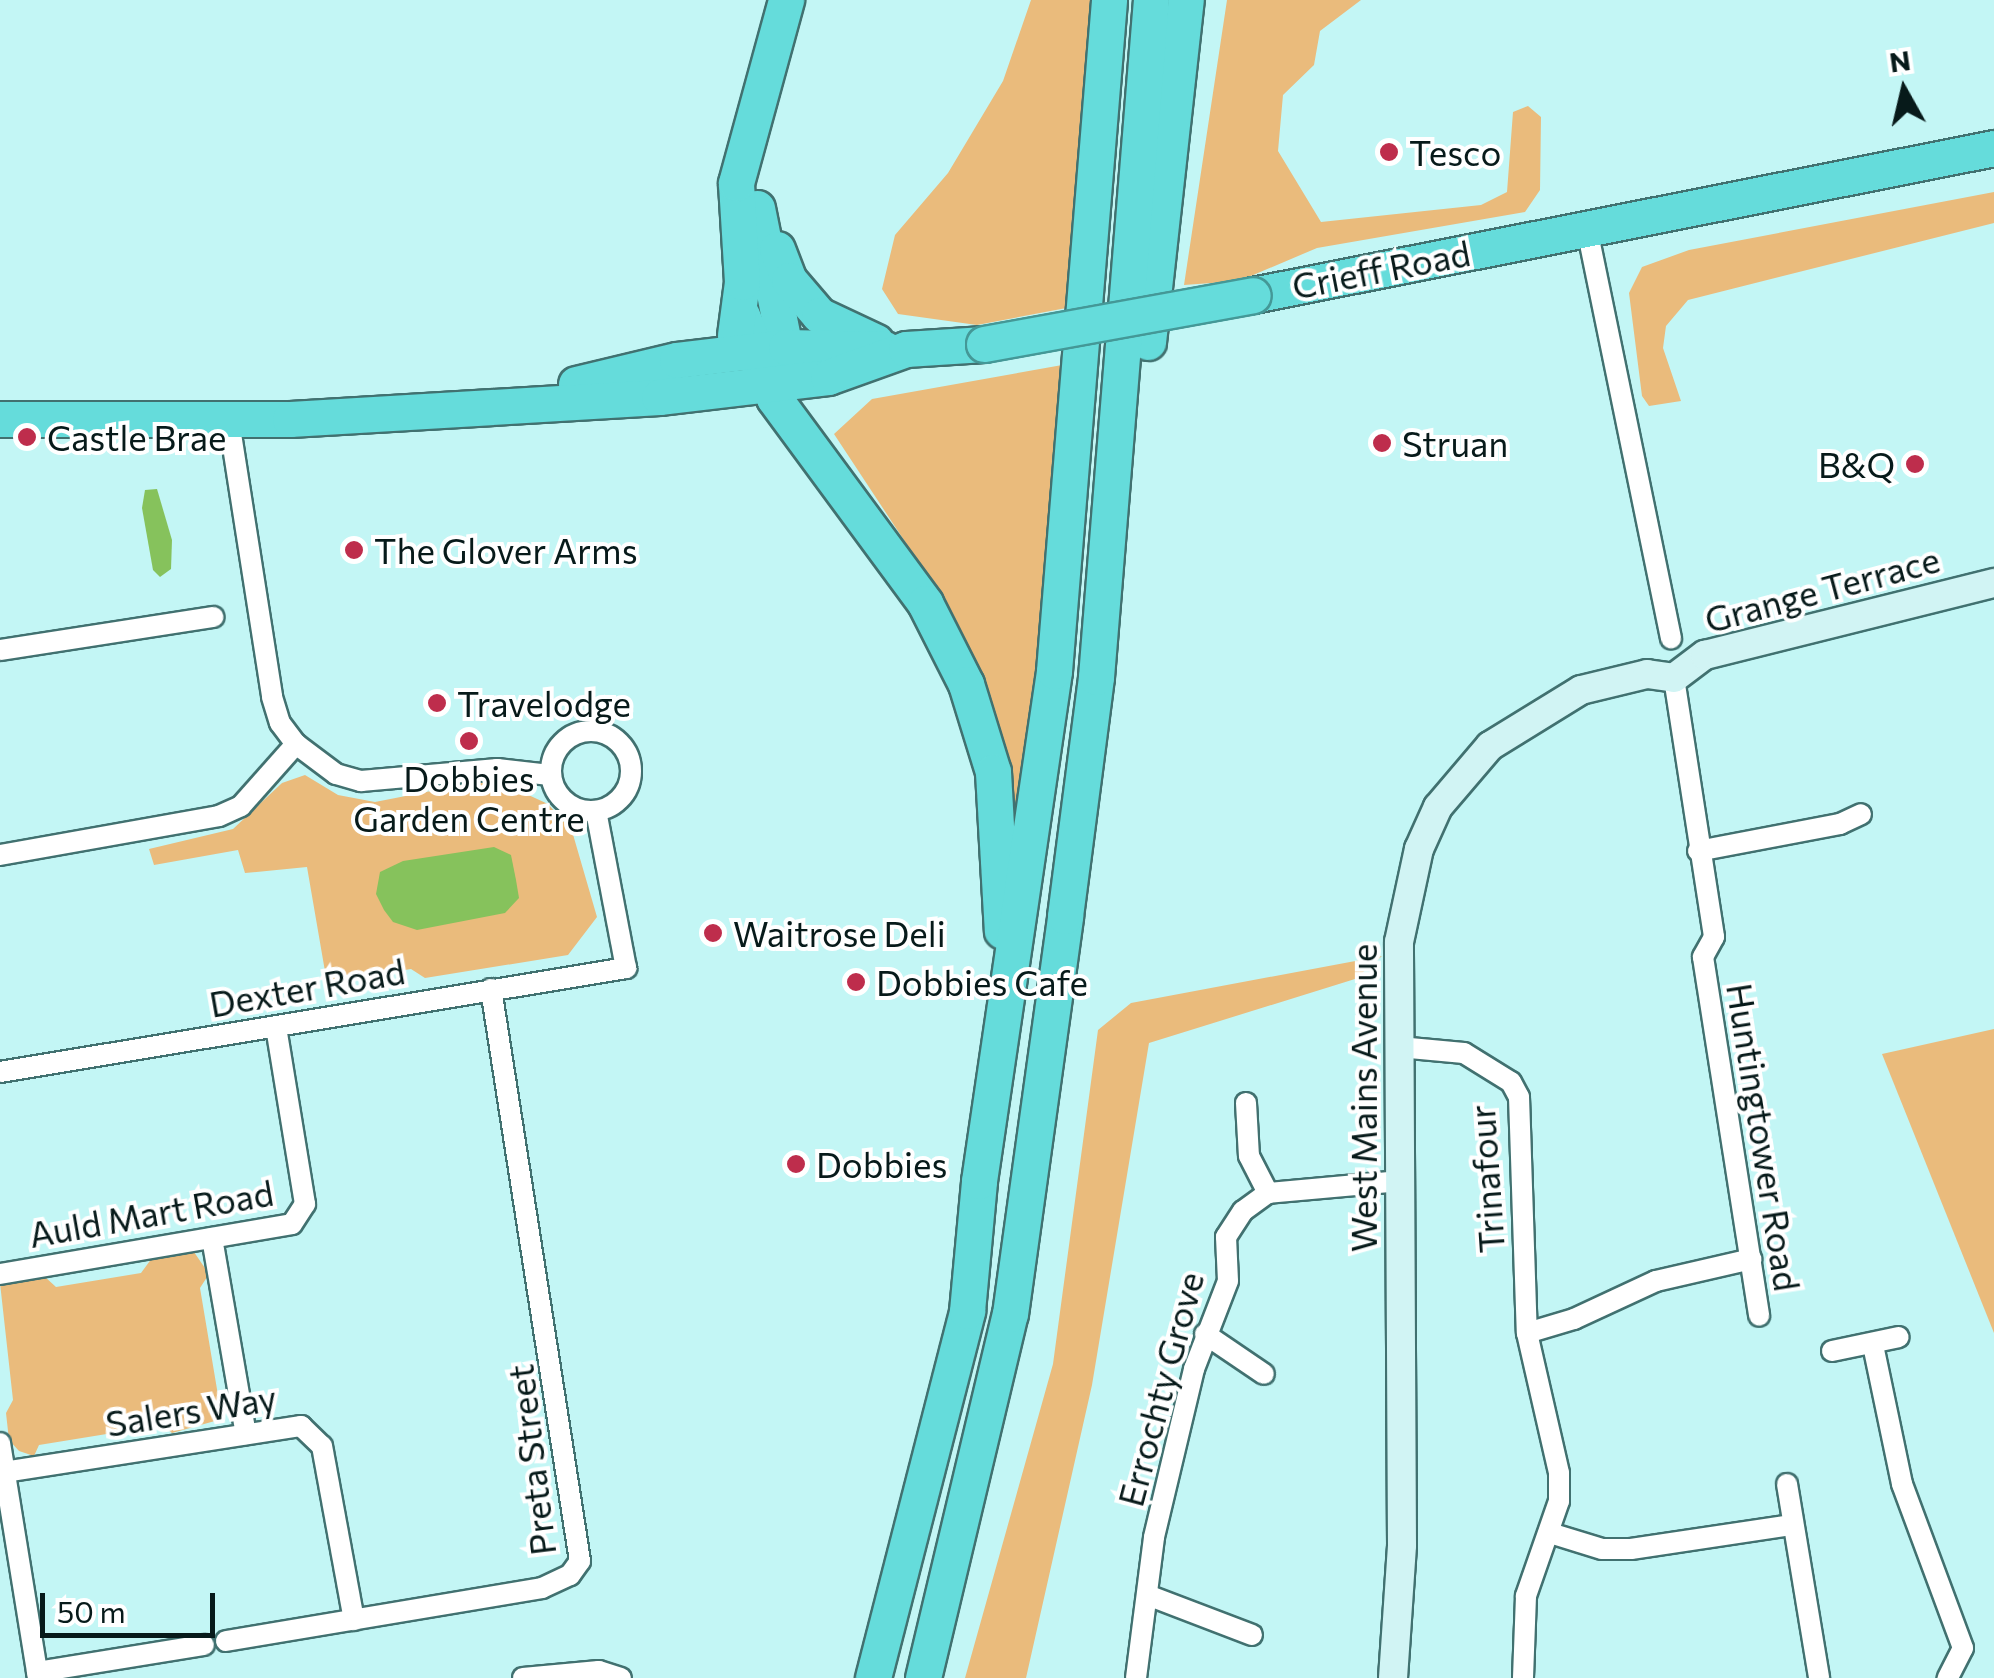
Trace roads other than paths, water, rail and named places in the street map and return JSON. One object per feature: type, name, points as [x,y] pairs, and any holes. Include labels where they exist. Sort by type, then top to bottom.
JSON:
[{"type":"highway","points":[[492,404],[695,358],[732,341],[742,315],[736,184],[758,118],[786,0]]},
{"type":"highway","points":[[873,1678],[967,1311],[979,1181],[1002,1052],[1054,671],[1110,0]]},
{"type":"highway","points":[[1096,678],[1151,0]]},
{"type":"highway","points":[[923,1678],[1010,1314],[1096,678],[1140,399],[1186,0]]},
{"type":"highway","points":[[758,118],[755,200],[776,365]]},
{"type":"highway","name":"Crieff Road","points":[[776,365],[828,377],[906,349],[984,344],[1253,295],[1994,148]]},
{"type":"highway","points":[[755,200],[789,280],[820,315],[856,336],[906,349]]},
{"type":"highway","points":[[742,315],[926,602],[980,721],[1001,844],[1002,1052]]},
{"type":"highway","points":[[695,358],[776,365]]},
{"type":"highway","points":[[0,419],[230,421],[658,397],[776,365]]},
{"type":"street","points":[[1586,229],[1671,638]]},
{"type":"street","points":[[230,421],[272,697],[296,744],[336,774],[361,781],[497,770],[550,774]]},
{"type":"street","name":"Grange Terrace","points":[[1674,678],[1705,655],[1994,583]]},
{"type":"street","points":[[0,650],[212,617]]},
{"type":"street","name":"West Mains Avenue","points":[[1393,1678],[1402,1546],[1402,909],[1438,807],[1490,746],[1550,704],[1646,674],[1674,678]]},
{"type":"street","name":"Huntingtower Road","points":[[1674,678],[1714,937],[1704,956],[1759,1316]]},
{"type":"street","points":[[575,733],[612,737],[628,756],[630,781],[617,801],[596,811],[570,806],[550,774],[556,750],[575,733]]},
{"type":"street","points":[[0,855],[219,816],[242,806],[296,744]]},
{"type":"street","name":"Dexter Road","points":[[0,1072],[626,968],[596,811]]},
{"type":"street","points":[[1698,852],[1840,824],[1861,814]]},
{"type":"street","name":"Preta Street","points":[[226,1641],[542,1588],[570,1575],[580,1561],[491,989]]},
{"type":"street","name":"Auld Mart Road","points":[[0,1274],[292,1224],[305,1204],[276,1026]]},
{"type":"street","name":"Trinafour","points":[[1399,1047],[1464,1052],[1511,1082],[1519,1097],[1527,1333],[1559,1474],[1550,1534],[1526,1596],[1522,1678]]},
{"type":"street","points":[[1246,1103],[1250,1156],[1268,1192],[1401,1181]]},
{"type":"street","name":"Errochty Grove","points":[[1136,1678],[1150,1596],[1154,1538],[1205,1334],[1228,1281],[1226,1237],[1243,1212],[1268,1192]]},
{"type":"street","points":[[212,1238],[246,1434]]},
{"type":"street","points":[[1527,1333],[1656,1280],[1751,1258]]},
{"type":"street","points":[[1205,1334],[1264,1374]]},
{"type":"street","points":[[1832,1351],[1899,1338]]},
{"type":"street","points":[[1873,1346],[1902,1484],[1963,1648],[1959,1673]]},
{"type":"street","name":"Salers Way","points":[[4,1472],[301,1426],[322,1446],[354,1620]]},
{"type":"street","points":[[0,1444],[38,1675],[204,1645]]},
{"type":"street","points":[[1786,1484],[1819,1678]]},
{"type":"street","points":[[1550,1534],[1602,1549],[1631,1549],[1792,1525]]},
{"type":"street","points":[[1150,1596],[1252,1635]]},
{"type":"street","points":[[523,1678],[599,1671],[621,1678]]},
{"type":"place","name":"Tesco","points":[[1389,152]]},
{"type":"place","name":"Castle Brae","points":[[27,437]]},
{"type":"place","name":"Struan","points":[[1382,443]]},
{"type":"place","name":"B&Q","points":[[1915,464]]},
{"type":"place","name":"The Glover Arms","points":[[354,550]]},
{"type":"place","name":"Travelodge","points":[[437,703]]},
{"type":"place","name":"Dobbies Garden Centre","points":[[469,741]]},
{"type":"place","name":"Waitrose Deli","points":[[713,933]]},
{"type":"place","name":"Dobbies Cafe","points":[[856,982]]},
{"type":"place","name":"Dobbies","points":[[796,1164]]}]
